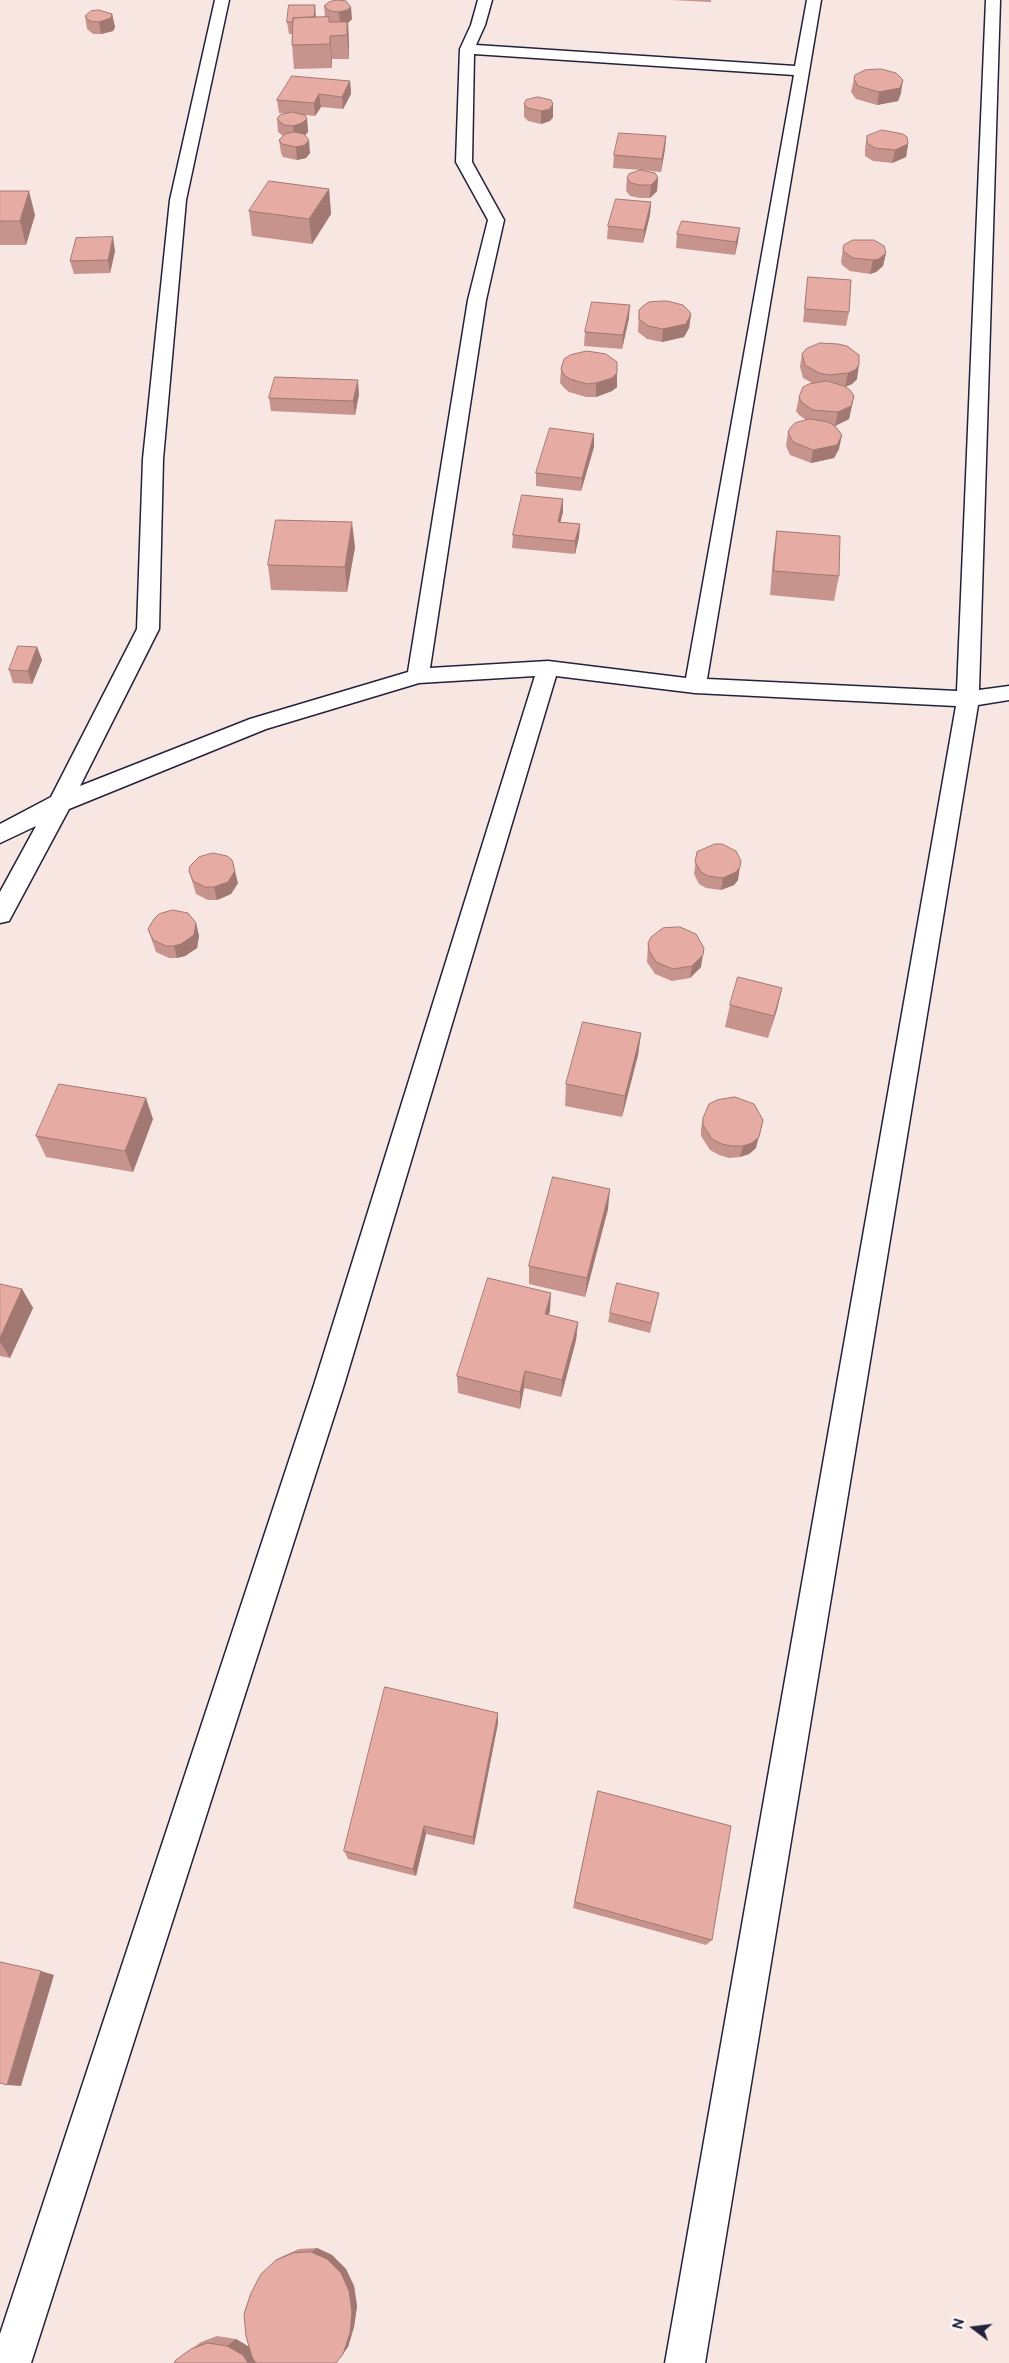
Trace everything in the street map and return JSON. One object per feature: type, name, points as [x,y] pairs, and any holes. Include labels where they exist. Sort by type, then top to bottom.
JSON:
[{"type":"street","points":[[0,914],[60,803],[148,628],[154,459],[178,200],[220,17],[222,0]]},
{"type":"street","points":[[418,676],[477,300],[496,220],[464,162],[467,49],[478,25],[485,0]]},
{"type":"street","points":[[695,686],[814,0]]},
{"type":"street","points":[[685,2363],[968,699],[994,0]]},
{"type":"street","points":[[467,49],[801,71]]},
{"type":"street","points":[[0,834],[60,803],[258,724],[418,676],[548,668],[695,686],[968,699],[1009,693]]},
{"type":"street","points":[[11,2363],[326,1394],[548,668]]},
{"type":"building","points":[[337,0],[346,1],[351,7],[339,12],[330,11],[324,6],[329,2]]},
{"type":"building","points":[[289,5],[315,5],[314,17],[293,18],[293,22],[287,22]]},
{"type":"building","points":[[99,10],[112,14],[111,18],[99,22],[90,21],[85,16],[91,11]]},
{"type":"building","points":[[329,17],[329,22],[347,22],[347,35],[330,36],[330,44],[292,45],[293,18]]},
{"type":"building","points":[[881,69],[896,73],[903,80],[900,88],[879,92],[858,86],[854,79],[855,75],[865,70]]},
{"type":"building","points":[[292,76],[350,81],[342,97],[319,94],[314,103],[277,100]]},
{"type":"building","points":[[538,97],[551,100],[553,104],[550,109],[541,111],[528,108],[524,104],[526,100]]},
{"type":"building","points":[[292,112],[305,115],[307,119],[293,126],[284,125],[277,119],[280,115]]},
{"type":"building","points":[[882,130],[903,134],[907,137],[908,144],[895,150],[875,148],[867,143],[867,136]]},
{"type":"building","points":[[294,132],[304,134],[309,140],[305,145],[296,147],[282,144],[279,140],[285,134]]},
{"type":"building","points":[[619,133],[666,136],[662,159],[614,155]]},
{"type":"building","points":[[641,170],[655,173],[658,178],[651,185],[631,183],[627,178],[629,174]]},
{"type":"building","points":[[269,181],[329,189],[309,219],[249,211]]},
{"type":"building","points":[[0,191],[29,191],[20,221],[0,221]]},
{"type":"building","points":[[616,199],[651,202],[644,230],[608,226]]},
{"type":"building","points":[[682,221],[740,228],[736,242],[677,234]]},
{"type":"building","points":[[113,237],[108,260],[70,261],[76,238]]},
{"type":"building","points":[[853,240],[874,240],[884,246],[886,253],[879,259],[873,260],[853,258],[844,252],[843,248],[844,245]]},
{"type":"building","points":[[808,277],[851,280],[849,312],[805,309]]},
{"type":"building","points":[[667,301],[683,305],[688,310],[691,314],[686,324],[663,329],[648,326],[639,319],[639,310],[649,302]]},
{"type":"building","points":[[592,302],[630,305],[623,335],[585,332]]},
{"type":"building","points":[[820,343],[847,346],[859,355],[859,365],[855,370],[848,373],[829,375],[819,373],[805,365],[802,354],[806,349]]},
{"type":"building","points":[[587,351],[606,354],[617,362],[617,373],[612,378],[587,384],[570,379],[564,375],[561,369],[564,359],[570,355]]},
{"type":"building","points":[[275,377],[358,380],[353,401],[269,398]]},
{"type":"building","points":[[827,381],[844,386],[850,390],[854,396],[851,406],[838,412],[813,410],[801,402],[799,397],[803,387]]},
{"type":"building","points":[[810,419],[828,422],[835,426],[842,435],[837,445],[813,450],[793,442],[788,432],[791,427],[795,423]]},
{"type":"building","points":[[550,428],[594,434],[582,478],[536,473]]},
{"type":"building","points":[[522,495],[563,499],[558,522],[580,524],[575,541],[513,535]]},
{"type":"building","points":[[276,520],[352,522],[345,567],[268,565]]},
{"type":"building","points":[[777,531],[840,536],[839,576],[774,571]]},
{"type":"building","points":[[18,646],[37,647],[28,671],[9,670]]},
{"type":"building","points":[[715,844],[722,844],[736,851],[741,861],[740,867],[736,872],[723,878],[708,876],[701,872],[695,862],[697,852]]},
{"type":"building","points":[[213,853],[227,856],[232,860],[235,871],[228,882],[214,887],[205,887],[193,881],[189,871],[190,866],[199,857]]},
{"type":"building","points":[[173,910],[188,913],[196,923],[194,935],[181,944],[166,946],[153,940],[148,929],[159,914]]},
{"type":"building","points":[[680,927],[696,934],[704,948],[703,955],[692,966],[673,969],[656,962],[649,950],[648,943],[651,937],[663,928]]},
{"type":"building","points":[[738,977],[782,988],[774,1016],[730,1005]]},
{"type":"building","points":[[583,1022],[641,1033],[625,1096],[566,1084]]},
{"type":"building","points":[[59,1084],[146,1098],[125,1151],[36,1136]]},
{"type":"building","points":[[735,1097],[754,1104],[763,1120],[759,1137],[752,1143],[743,1146],[722,1144],[712,1139],[703,1125],[703,1118],[709,1104],[717,1100]]},
{"type":"building","points":[[553,1177],[610,1189],[587,1278],[529,1266]]},
{"type":"building","points":[[488,1278],[551,1293],[545,1314],[578,1322],[562,1380],[525,1371],[520,1392],[457,1376]]},
{"type":"building","points":[[617,1283],[659,1293],[651,1323],[610,1313]]},
{"type":"building","points":[[0,1284],[22,1289],[0,1338]]},
{"type":"building","points":[[385,1687],[498,1713],[473,1837],[424,1826],[413,1869],[344,1851]]},
{"type":"building","points":[[598,1791],[731,1826],[712,1940],[575,1902]]},
{"type":"building","points":[[0,1962],[41,1971],[7,2085],[0,2083]]},
{"type":"building","points":[[311,2252],[327,2259],[341,2273],[349,2291],[352,2312],[350,2333],[343,2354],[336,2363],[256,2363],[252,2357],[246,2336],[244,2314],[251,2293],[261,2274],[276,2260],[293,2253]]},
{"type":"building","points":[[208,2343],[227,2346],[243,2355],[248,2363],[174,2363],[191,2349]]}]
